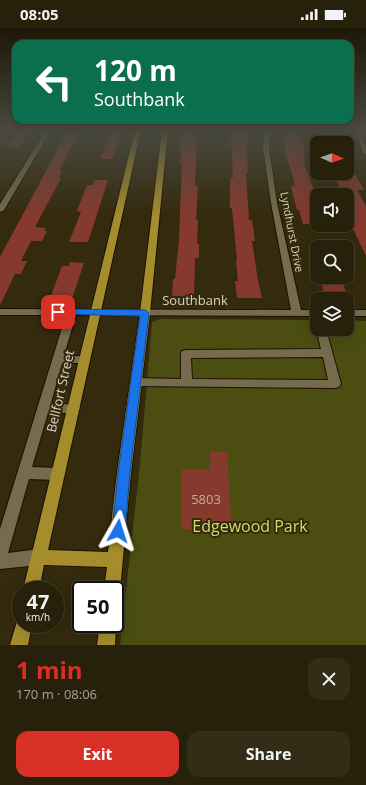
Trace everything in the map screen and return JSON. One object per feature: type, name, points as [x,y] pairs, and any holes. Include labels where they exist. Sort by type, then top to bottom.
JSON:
[{"type":"main road","name":"Bellfort Street","points":[[33,581],[131,159]]},
{"type":"main road","points":[[113,581],[124,473],[145,313],[162,159]]},
{"type":"main road","points":[[39,557],[116,560]]},
{"type":"main road","points":[[19,645],[22,633]]},
{"type":"main road","points":[[106,645],[107,633]]},
{"type":"street","points":[[0,210],[31,159]]},
{"type":"street","name":"Lyndhurst Drive","points":[[268,159],[274,203],[297,314]]},
{"type":"street","name":"Southbank","points":[[0,312],[310,313]]},
{"type":"street","points":[[0,553],[72,312]]},
{"type":"street","points":[[354,313],[366,314]]},
{"type":"street","points":[[136,382],[335,384],[323,336]]},
{"type":"street","points":[[187,383],[186,354],[327,353]]},
{"type":"street","points":[[58,359],[85,360]]},
{"type":"street","points":[[43,408],[74,408]]},
{"type":"street","points":[[24,473],[58,474]]},
{"type":"street","points":[[0,561],[39,557]]},
{"type":"green space","name":"Edgewood Park","points":[[160,319],[310,320],[310,336],[354,336],[354,320],[366,321],[366,645],[120,645],[121,633],[124,633],[124,609],[140,464],[152,322]]},
{"type":"building","points":[[53,159],[65,159],[59,171],[62,171],[59,178],[61,178],[35,227],[46,228],[44,231],[47,231],[42,241],[31,241],[21,261],[27,261],[21,274],[15,274],[0,305],[0,257]]},
{"type":"building","points":[[180,159],[196,159],[195,186],[198,186],[196,220],[198,220],[197,244],[199,244],[199,258],[195,258],[194,296],[172,296],[179,240],[182,163],[180,163]]},
{"type":"building","points":[[232,159],[248,159],[248,173],[246,173],[249,220],[252,220],[255,241],[252,241],[262,298],[237,298],[235,281],[238,281],[237,260],[232,208],[230,208],[230,178],[233,178]]},
{"type":"building","points":[[287,159],[305,159],[305,161],[303,161],[313,188],[310,188],[310,224],[303,224],[299,210],[297,210],[291,186],[295,186]]},
{"type":"building","points":[[354,172],[364,190],[357,190],[366,206],[366,256],[354,231],[354,188],[340,188],[336,180],[354,180]]},
{"type":"building","points":[[95,180],[108,180],[88,242],[69,242],[81,212],[77,211],[87,185],[93,185]]},
{"type":"building","points":[[70,262],[84,263],[73,296],[51,296],[62,266],[69,266]]},
{"type":"building","points":[[321,284],[343,284],[346,292],[324,292]]},
{"type":"building","points":[[210,452],[227,452],[232,529],[181,529],[182,469],[210,470]]},
{"type":"route","points":[[58,312],[145,313],[118,531]]}]
